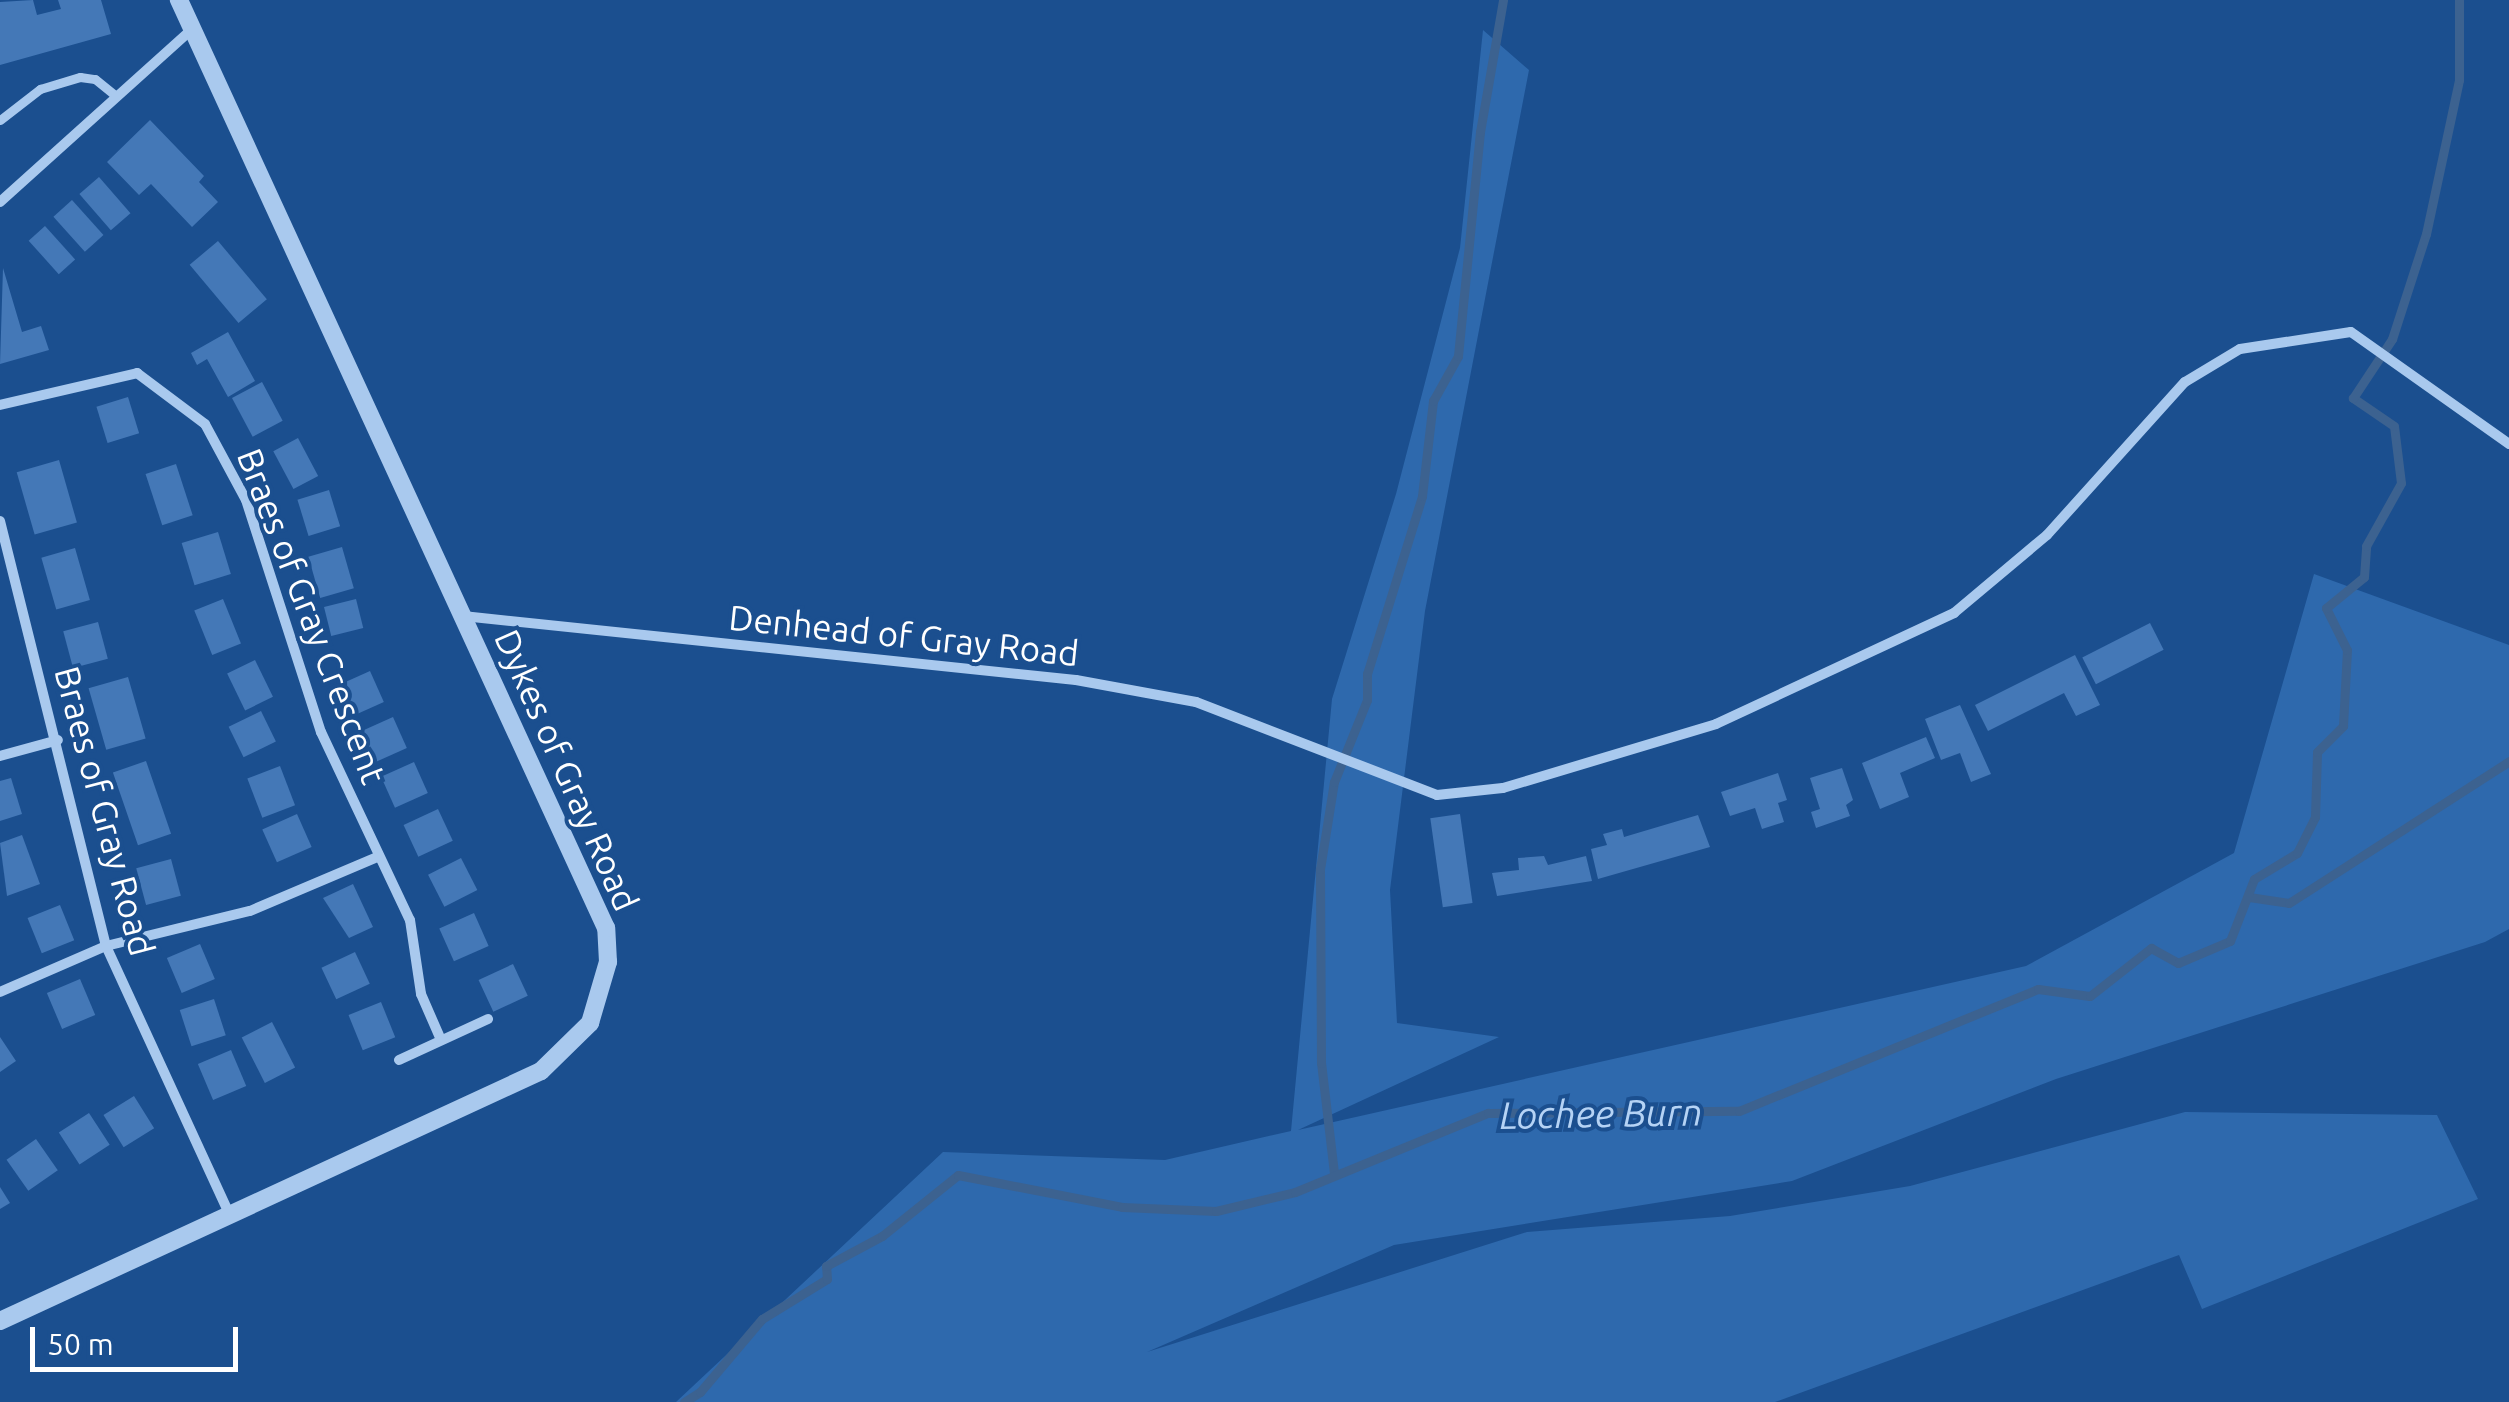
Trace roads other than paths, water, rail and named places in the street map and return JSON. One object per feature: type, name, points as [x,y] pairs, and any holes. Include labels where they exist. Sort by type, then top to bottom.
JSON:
[{"type":"street","name":"Dykes of Gray Road","points":[[0,1321],[541,1071],[590,1023],[608,962],[606,928],[179,0]]},
{"type":"street","points":[[0,202],[192,29]]},
{"type":"street","points":[[0,120],[40,89],[80,77],[95,79],[116,96]]},
{"type":"street","name":"Denhead of Gray Road","points":[[462,616],[1076,680],[1196,702],[1437,795],[1503,788],[1716,724],[1954,612],[2047,535],[2185,382],[2240,349],[2350,332],[2509,444]]},
{"type":"street","name":"Braes of Gray Crescent","points":[[0,405],[137,372],[205,424],[246,500],[297,675],[377,856],[410,920],[422,994],[441,1040]]},
{"type":"street","name":"Braes of Gray Road","points":[[0,521],[58,740],[106,946],[230,1215]]},
{"type":"street","points":[[0,756],[58,740]]},
{"type":"street","points":[[0,992],[106,946],[250,911],[377,856]]},
{"type":"street","points":[[399,1060],[488,1020]]},
{"type":"waterway","points":[[1334,1173],[1321,1063],[1320,869],[1334,782],[1367,700],[1367,674],[1422,496],[1433,401],[1458,356],[1480,132],[1503,0]]},
{"type":"waterway","name":"Lochee Burn","points":[[684,1402],[700,1392],[762,1319],[827,1279],[826,1266],[882,1236],[958,1175],[1122,1207],[1216,1211],[1295,1192],[1488,1113],[1739,1111],[2038,989],[2090,996],[2151,948],[2178,963],[2230,941],[2254,879],[2297,853],[2315,817],[2317,752],[2343,726],[2347,650],[2326,608],[2364,577],[2366,546],[2401,483],[2394,426],[2353,398],[2392,339],[2426,234],[2459,80],[2459,0]]},
{"type":"waterway","name":"Lochee Burn","points":[[2249,897],[2289,903],[2509,761]]}]
